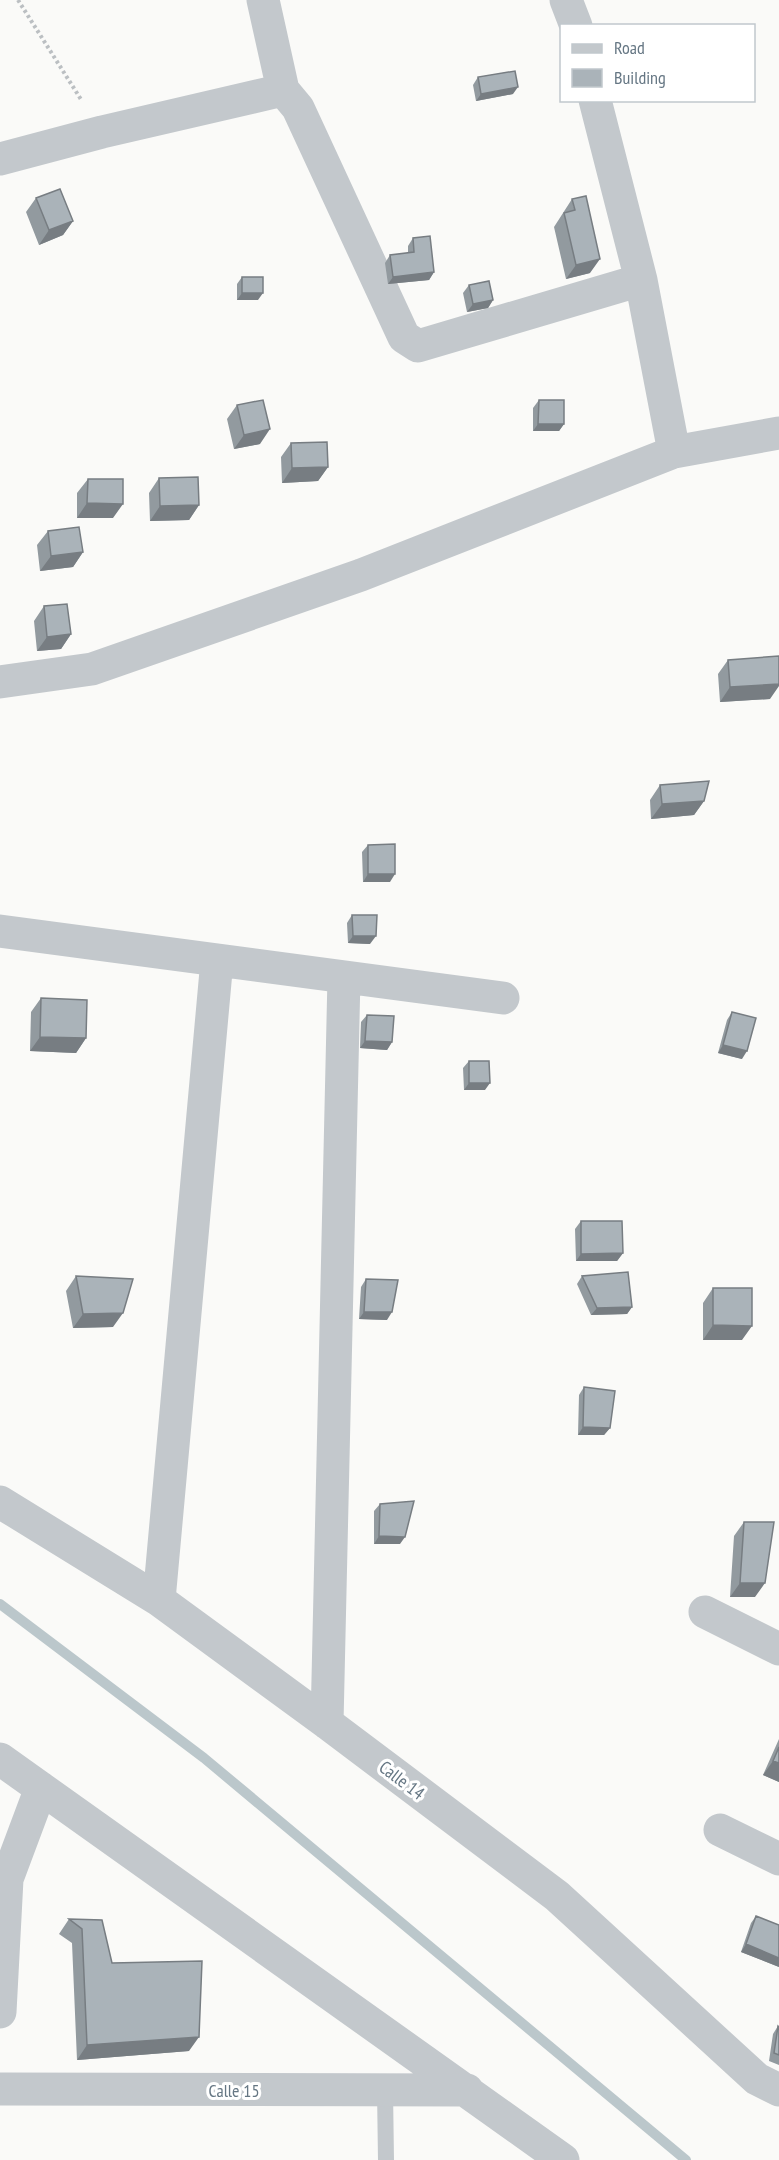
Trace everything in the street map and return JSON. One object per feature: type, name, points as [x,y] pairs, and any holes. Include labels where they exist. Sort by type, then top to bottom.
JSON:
[{"type":"street","points":[[263,0],[283,90],[298,108],[404,337],[418,346],[641,280]]},
{"type":"street","points":[[566,0],[575,24]]},
{"type":"street","points":[[0,159],[102,132],[283,90]]},
{"type":"street","points":[[596,102],[641,280],[674,452]]},
{"type":"street","points":[[0,682],[92,669],[362,575],[674,452],[779,433]]},
{"type":"street","points":[[0,931],[503,998]]},
{"type":"street","points":[[159,1600],[217,960]]},
{"type":"street","points":[[327,1723],[344,977]]},
{"type":"street","name":"Calle 14","points":[[0,1502],[159,1600],[327,1723],[556,1896],[758,2079],[779,2090]]},
{"type":"street","points":[[705,1612],[779,1649]]},
{"type":"street","points":[[0,1759],[563,2160]]},
{"type":"street","points":[[0,2012],[7,1879],[41,1788]]},
{"type":"street","points":[[720,1830],[779,1859]]},
{"type":"street","name":"Calle 15","points":[[0,2089],[467,2090]]},
{"type":"lane","points":[[385,2090],[386,2160]]},
{"type":"path","points":[[18,0],[102,132]]},
{"type":"building","points":[[515,71],[518,87],[481,94],[478,77]]},
{"type":"building","points":[[60,189],[73,221],[49,230],[36,198]]},
{"type":"building","points":[[586,196],[600,259],[576,265],[564,213],[575,210],[572,199]]},
{"type":"building","points":[[430,236],[434,272],[393,277],[390,255],[414,252],[413,238]]},
{"type":"building","points":[[242,277],[263,277],[263,293],[242,293]]},
{"type":"building","points":[[489,281],[493,300],[473,304],[469,285]]},
{"type":"building","points":[[263,400],[270,429],[244,435],[237,405]]},
{"type":"building","points":[[539,400],[564,400],[564,424],[538,424]]},
{"type":"building","points":[[327,442],[328,467],[292,468],[291,443]]},
{"type":"building","points":[[198,477],[199,505],[160,506],[159,478]]},
{"type":"building","points":[[88,479],[123,479],[123,504],[87,503]]},
{"type":"building","points":[[79,527],[83,552],[51,556],[48,531]]},
{"type":"building","points":[[67,604],[71,634],[47,637],[44,606]]},
{"type":"building","points":[[779,656],[779,684],[730,687],[728,660]]},
{"type":"building","points":[[709,781],[704,801],[662,804],[660,785]]},
{"type":"building","points":[[395,844],[395,874],[368,874],[368,845]]},
{"type":"building","points":[[352,915],[377,915],[376,936],[353,936]]},
{"type":"building","points":[[41,998],[87,1000],[86,1038],[40,1037]]},
{"type":"building","points":[[732,1012],[756,1018],[747,1051],[723,1045]]},
{"type":"building","points":[[367,1015],[394,1016],[392,1042],[365,1041]]},
{"type":"building","points":[[469,1061],[489,1061],[490,1083],[469,1083]]},
{"type":"building","points":[[581,1221],[622,1221],[623,1253],[581,1254]]},
{"type":"building","points":[[628,1272],[632,1307],[597,1308],[582,1276]]},
{"type":"building","points":[[76,1276],[133,1279],[123,1313],[83,1314]]},
{"type":"building","points":[[366,1279],[398,1280],[392,1312],[364,1312]]},
{"type":"building","points":[[713,1288],[752,1288],[752,1326],[713,1325]]},
{"type":"building","points":[[584,1387],[615,1391],[610,1428],[583,1427]]},
{"type":"building","points":[[414,1501],[405,1537],[379,1536],[380,1504]]},
{"type":"building","points":[[744,1522],[774,1522],[765,1583],[740,1583]]},
{"type":"building","points":[[779,1747],[779,1763],[773,1761]]},
{"type":"building","points":[[756,1916],[779,1925],[779,1958],[746,1944]]},
{"type":"building","points":[[69,1919],[102,1920],[112,1963],[202,1961],[199,2037],[87,2045],[82,1929]]},
{"type":"building","points":[[779,2027],[779,2055],[774,2053]]},
{"type":"waterway","points":[[0,1604],[204,1758],[686,2160]]}]
